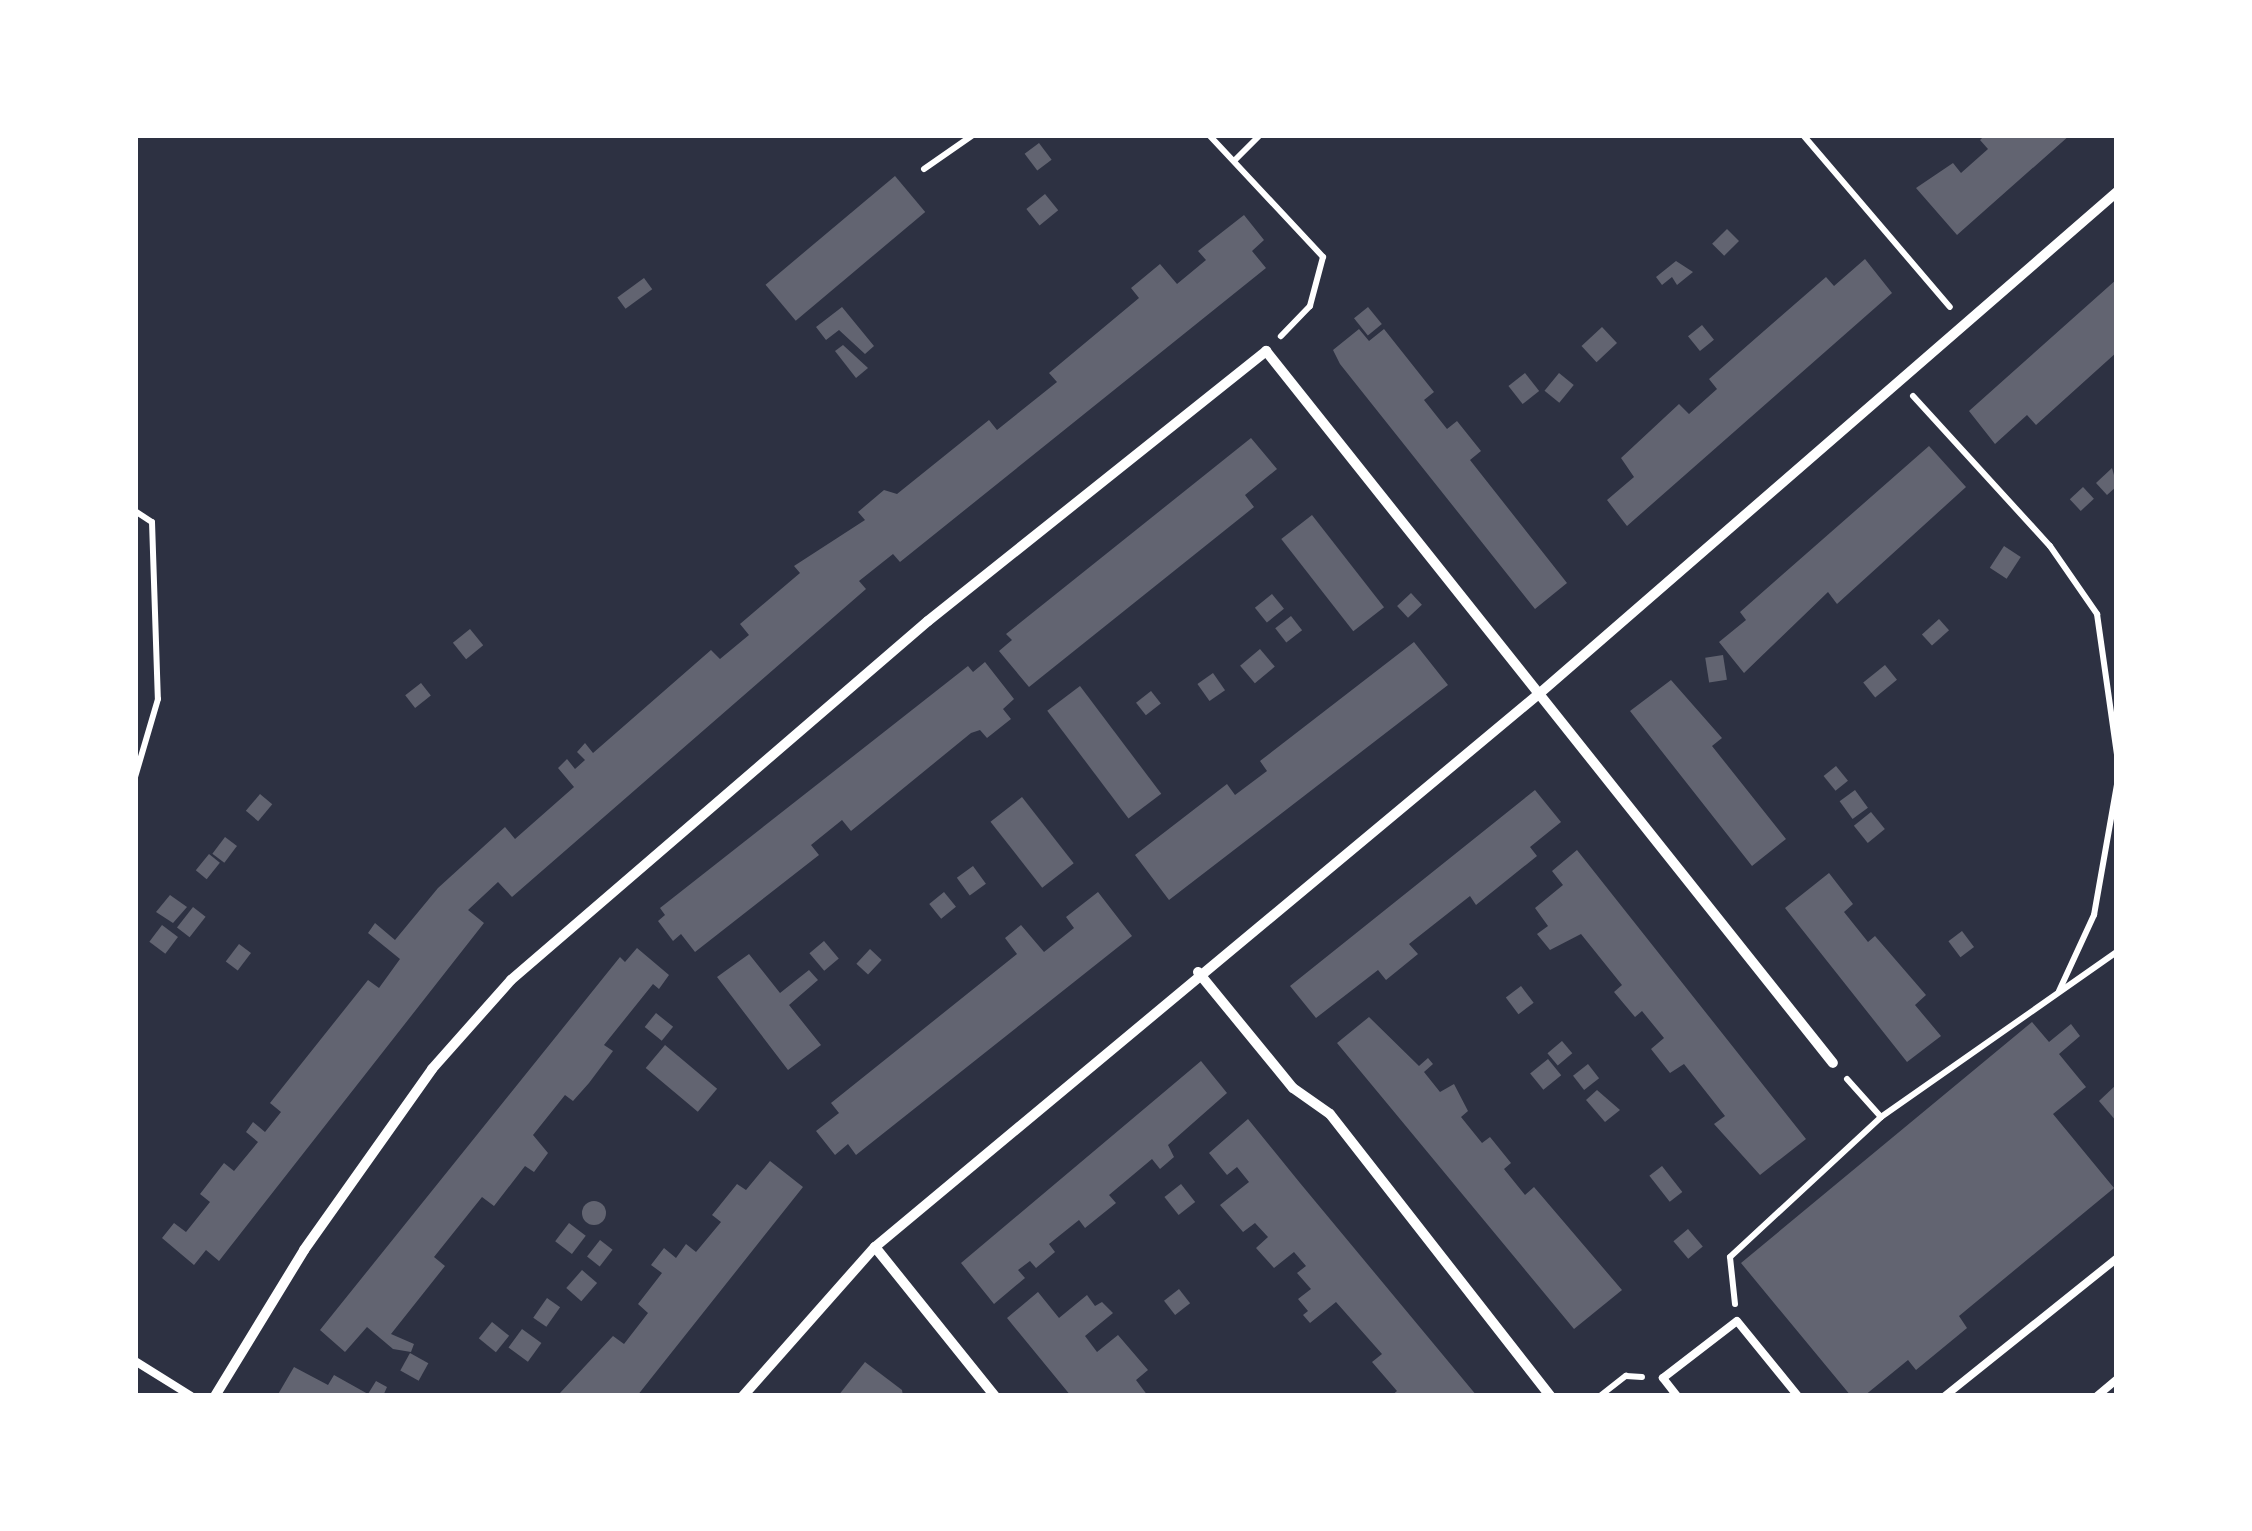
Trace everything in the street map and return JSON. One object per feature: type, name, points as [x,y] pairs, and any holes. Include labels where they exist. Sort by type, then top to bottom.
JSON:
[{"type":"street","points":[[744,1396],[875,1247],[1198,972],[1540,693],[1902,385],[2117,192]]},
{"type":"street","points":[[215,1396],[304,1250],[432,1068],[511,980],[928,621],[1266,351],[1833,1063]]},
{"type":"street","points":[[1198,972],[1293,1088],[1330,1114],[1550,1396]]},
{"type":"street","points":[[875,1247],[995,1396]]},
{"type":"lane","points":[[1945,1396],[2117,1258]]},
{"type":"lane","points":[[1678,1396],[1663,1378],[1736,1322],[1798,1396]]},
{"type":"lane","points":[[135,1361],[191,1396]]},
{"type":"lane","points":[[2097,1396],[2117,1379]]},
{"type":"path","points":[[924,169],[972,135]]},
{"type":"path","points":[[1209,135],[1322,258],[1310,306],[1266,351]]},
{"type":"path","points":[[1235,160],[1260,135]]},
{"type":"path","points":[[1804,135],[1967,327]]},
{"type":"path","points":[[1902,385],[2050,546],[2097,614],[2117,755]]},
{"type":"path","points":[[135,511],[152,522],[158,700],[135,777]]},
{"type":"path","points":[[2058,992],[2094,915],[2117,784]]},
{"type":"path","points":[[2107,841],[2117,839]]},
{"type":"path","points":[[1736,1322],[1730,1256],[1881,1117],[2117,952]]},
{"type":"path","points":[[1833,1063],[1881,1117]]},
{"type":"path","points":[[1600,1396],[1626,1376],[1663,1378]]},
{"type":"building","points":[[1985,135],[2070,135],[1957,235],[1916,188],[1953,163],[1961,173],[1988,149],[1980,140]]},
{"type":"building","points":[[1039,143],[1052,160],[1037,171],[1025,154]]},
{"type":"building","points":[[895,176],[925,212],[796,321],[766,285]]},
{"type":"building","points":[[1045,194],[1058,210],[1040,225],[1026,209]]},
{"type":"building","points":[[1244,215],[1264,240],[1252,251],[1266,268],[900,562],[893,554],[859,581],[866,589],[512,897],[498,882],[468,910],[484,923],[219,1261],[206,1250],[194,1265],[162,1238],[174,1223],[186,1232],[210,1202],[200,1194],[224,1163],[234,1171],[258,1142],[246,1132],[253,1122],[265,1132],[281,1112],[270,1103],[368,980],[379,988],[400,959],[368,933],[375,923],[395,940],[438,888],[505,827],[515,839],[574,787],[558,768],[567,759],[575,769],[585,760],[577,752],[585,743],[593,753],[711,650],[720,659],[749,635],[740,624],[800,573],[794,566],[865,520],[858,512],[884,490],[897,494],[989,420],[997,430],[1057,382],[1049,373],[1139,298],[1131,288],[1160,264],[1177,284],[1206,260],[1198,251]]},
{"type":"building","points":[[1727,229],[1739,241],[1724,256],[1712,244]]},
{"type":"building","points":[[1865,259],[1892,293],[1627,526],[1607,500],[1634,477],[1621,458],[1679,404],[1689,414],[1717,389],[1709,379],[1826,277],[1834,286]]},
{"type":"building","points":[[1676,261],[1693,272],[1677,285],[1672,277],[1662,285],[1656,277]]},
{"type":"building","points":[[644,278],[652,289],[626,309],[617,297]]},
{"type":"building","points":[[2117,279],[2117,352],[2036,425],[2027,415],[1995,444],[1969,411]]},
{"type":"building","points":[[842,307],[874,346],[865,354],[839,330],[826,340],[816,327]]},
{"type":"building","points":[[1368,307],[1382,324],[1368,335],[1354,318]]},
{"type":"building","points":[[1702,325],[1714,340],[1700,351],[1688,336]]},
{"type":"building","points":[[1602,327],[1617,343],[1597,362],[1582,346]]},
{"type":"building","points":[[1359,329],[1369,341],[1384,329],[1434,392],[1424,400],[1447,429],[1457,421],[1481,451],[1470,460],[1567,583],[1535,609],[1340,364],[1333,350]]},
{"type":"building","points":[[843,345],[868,368],[856,378],[835,351]]},
{"type":"building","points":[[1525,373],[1539,391],[1523,404],[1508,386]]},
{"type":"building","points":[[1559,373],[1574,385],[1559,403],[1545,391]]},
{"type":"building","points":[[1251,438],[1277,469],[1245,495],[1254,507],[1029,687],[999,651],[1012,640],[1006,634]]},
{"type":"building","points":[[1929,446],[1966,487],[1837,604],[1828,592],[1744,673],[1719,642],[1746,620],[1740,612]]},
{"type":"building","points":[[2112,468],[2117,486],[2107,495],[2096,483]]},
{"type":"building","points":[[2083,487],[2094,499],[2081,511],[2070,499]]},
{"type":"building","points":[[1312,515],[1384,607],[1353,631],[1281,539]]},
{"type":"building","points":[[2004,546],[2021,557],[2007,579],[1990,568]]},
{"type":"building","points":[[1411,593],[1422,605],[1408,618],[1397,606]]},
{"type":"building","points":[[1272,594],[1284,609],[1267,623],[1255,608]]},
{"type":"building","points":[[1291,616],[1302,630],[1286,642],[1275,628]]},
{"type":"building","points":[[1939,619],[1949,630],[1932,646],[1922,634]]},
{"type":"building","points":[[470,629],[483,645],[466,659],[453,643]]},
{"type":"building","points":[[1414,642],[1448,685],[1169,900],[1135,855],[1227,784],[1235,795],[1267,771],[1260,761]]},
{"type":"building","points":[[1260,649],[1275,667],[1255,683],[1240,666]]},
{"type":"building","points":[[1723,655],[1727,680],[1709,683],[1705,658]]},
{"type":"building","points":[[985,662],[1014,699],[1003,709],[1011,719],[987,738],[980,730],[971,733],[851,831],[842,820],[811,845],[819,855],[695,952],[681,934],[673,941],[658,921],[665,915],[660,908],[968,666],[973,672]]},
{"type":"building","points":[[1885,665],[1897,680],[1875,697],[1863,683]]},
{"type":"building","points":[[1213,673],[1225,690],[1209,701],[1197,684]]},
{"type":"building","points":[[1671,680],[1722,738],[1712,746],[1786,839],[1752,866],[1630,711]]},
{"type":"building","points":[[421,683],[431,696],[415,708],[405,695]]},
{"type":"building","points":[[1080,686],[1161,794],[1129,818],[1047,711]]},
{"type":"building","points":[[1151,691],[1161,704],[1146,715],[1136,703]]},
{"type":"building","points":[[1836,766],[1848,781],[1836,791],[1824,776]]},
{"type":"building","points":[[1535,790],[1561,822],[1530,847],[1537,856],[1476,905],[1470,896],[1409,944],[1418,954],[1386,980],[1378,970],[1316,1018],[1290,986]]},
{"type":"building","points":[[1855,790],[1868,808],[1853,819],[1840,801]]},
{"type":"building","points":[[260,794],[272,804],[258,821],[246,811]]},
{"type":"building","points":[[1022,797],[1074,863],[1042,888],[990,822]]},
{"type":"building","points":[[1871,812],[1885,829],[1868,843],[1854,826]]},
{"type":"building","points":[[225,837],[237,846],[224,863],[212,854]]},
{"type":"building","points":[[1577,850],[1806,1139],[1760,1175],[1714,1124],[1725,1116],[1684,1064],[1670,1073],[1651,1049],[1664,1038],[1642,1011],[1635,1017],[1614,992],[1622,985],[1581,934],[1550,950],[1537,934],[1548,926],[1535,908],[1563,885],[1552,871]]},
{"type":"building","points":[[209,854],[220,863],[207,879],[196,870]]},
{"type":"building","points":[[973,866],[986,884],[970,896],[957,878]]},
{"type":"building","points":[[1829,873],[1853,904],[1844,912],[1868,942],[1875,936],[1926,995],[1915,1005],[1941,1036],[1907,1062],[1785,908]]},
{"type":"building","points":[[944,892],[956,907],[941,919],[929,904]]},
{"type":"building","points":[[1098,892],[1132,936],[856,1155],[848,1144],[835,1155],[816,1131],[839,1113],[831,1103],[1017,954],[1005,938],[1021,925],[1044,952],[1074,928],[1066,917]]},
{"type":"building","points":[[170,895],[187,907],[173,923],[156,912]]},
{"type":"building","points":[[193,907],[206,917],[190,937],[177,927]]},
{"type":"building","points":[[162,925],[178,937],[165,954],[149,942]]},
{"type":"building","points":[[1962,931],[1974,947],[1960,957],[1948,941]]},
{"type":"building","points":[[824,941],[839,959],[824,971],[809,953]]},
{"type":"building","points":[[239,944],[251,953],[238,971],[226,962]]},
{"type":"building","points":[[637,948],[669,975],[659,989],[653,984],[604,1045],[613,1051],[589,1083],[573,1101],[565,1095],[533,1135],[548,1153],[534,1172],[525,1166],[494,1206],[482,1197],[434,1257],[445,1266],[391,1334],[414,1344],[411,1352],[393,1349],[367,1327],[345,1352],[320,1330],[620,957],[625,962]]},
{"type":"building","points":[[870,949],[882,960],[868,975],[856,964]]},
{"type":"building","points":[[749,954],[780,993],[809,970],[818,980],[789,1005],[821,1045],[788,1070],[717,977]]},
{"type":"building","points":[[1521,986],[1534,1003],[1518,1014],[1506,997]]},
{"type":"building","points":[[656,1013],[673,1027],[662,1041],[645,1027]]},
{"type":"building","points":[[1369,1017],[1419,1066],[1428,1058],[1433,1064],[1424,1072],[1440,1092],[1454,1084],[1468,1111],[1461,1117],[1482,1143],[1490,1137],[1511,1163],[1504,1169],[1525,1195],[1534,1187],[1622,1290],[1574,1329],[1337,1043]]},
{"type":"building","points":[[2032,1022],[2049,1042],[2071,1024],[2080,1036],[2059,1054],[2086,1087],[2053,1114],[2114,1188],[1959,1316],[1967,1328],[1916,1370],[1908,1360],[1864,1396],[1851,1396],[1741,1263]]},
{"type":"building","points":[[1562,1041],[1572,1053],[1558,1065],[1547,1053]]},
{"type":"building","points":[[665,1045],[717,1089],[698,1112],[646,1068]]},
{"type":"building","points":[[1548,1059],[1561,1075],[1543,1090],[1530,1073]]},
{"type":"building","points":[[1201,1061],[1227,1093],[1168,1145],[1174,1157],[1160,1169],[1152,1159],[1109,1195],[1116,1203],[1085,1228],[1079,1220],[1049,1244],[1055,1252],[1036,1268],[1030,1261],[1018,1270],[1025,1278],[994,1304],[961,1263]]},
{"type":"building","points":[[1588,1064],[1599,1078],[1584,1090],[1573,1076]]},
{"type":"building","points":[[2117,1084],[2117,1122],[2099,1101]]},
{"type":"building","points":[[1597,1090],[1620,1110],[1605,1122],[1586,1100]]},
{"type":"building","points":[[1248,1119],[1477,1396],[1391,1396],[1397,1391],[1372,1362],[1382,1354],[1336,1302],[1310,1323],[1303,1315],[1308,1311],[1298,1299],[1311,1289],[1297,1273],[1306,1266],[1294,1252],[1274,1268],[1256,1248],[1268,1237],[1255,1223],[1243,1232],[1220,1205],[1249,1182],[1237,1167],[1227,1175],[1209,1153]]},
{"type":"building","points":[[770,1161],[803,1187],[637,1396],[560,1393],[613,1336],[624,1344],[648,1313],[638,1304],[662,1273],[651,1265],[664,1248],[676,1258],[686,1244],[696,1252],[721,1222],[712,1215],[737,1184],[746,1190]]},
{"type":"building","points":[[1662,1166],[1682,1192],[1670,1202],[1649,1176]]},
{"type":"building","points":[[1181,1184],[1195,1202],[1179,1215],[1164,1197]]},
{"type":"building","points":[[594,1201],[603,1204],[603,1222],[594,1225],[585,1222],[582,1213],[585,1204]]},
{"type":"building","points":[[569,1223],[586,1236],[572,1254],[555,1241]]},
{"type":"building","points":[[1688,1229],[1703,1247],[1688,1259],[1673,1241]]},
{"type":"building","points":[[600,1240],[613,1250],[600,1266],[587,1257]]},
{"type":"building","points":[[582,1270],[597,1283],[581,1301],[566,1288]]},
{"type":"building","points":[[1179,1289],[1190,1303],[1175,1315],[1164,1301]]},
{"type":"building","points":[[1038,1292],[1059,1318],[1087,1295],[1095,1306],[1102,1302],[1113,1313],[1085,1336],[1097,1352],[1118,1335],[1148,1370],[1136,1380],[1148,1396],[1071,1396],[1007,1318]]},
{"type":"building","points":[[547,1298],[560,1307],[546,1327],[533,1318]]},
{"type":"building","points":[[492,1322],[509,1336],[496,1352],[479,1338]]},
{"type":"building","points":[[522,1329],[541,1343],[528,1362],[508,1348]]},
{"type":"building","points":[[410,1353],[428,1363],[419,1381],[400,1370]]},
{"type":"building","points":[[865,1362],[902,1390],[903,1396],[838,1396]]},
{"type":"building","points":[[294,1367],[328,1385],[334,1375],[368,1394],[376,1381],[387,1387],[383,1396],[277,1396]]}]
